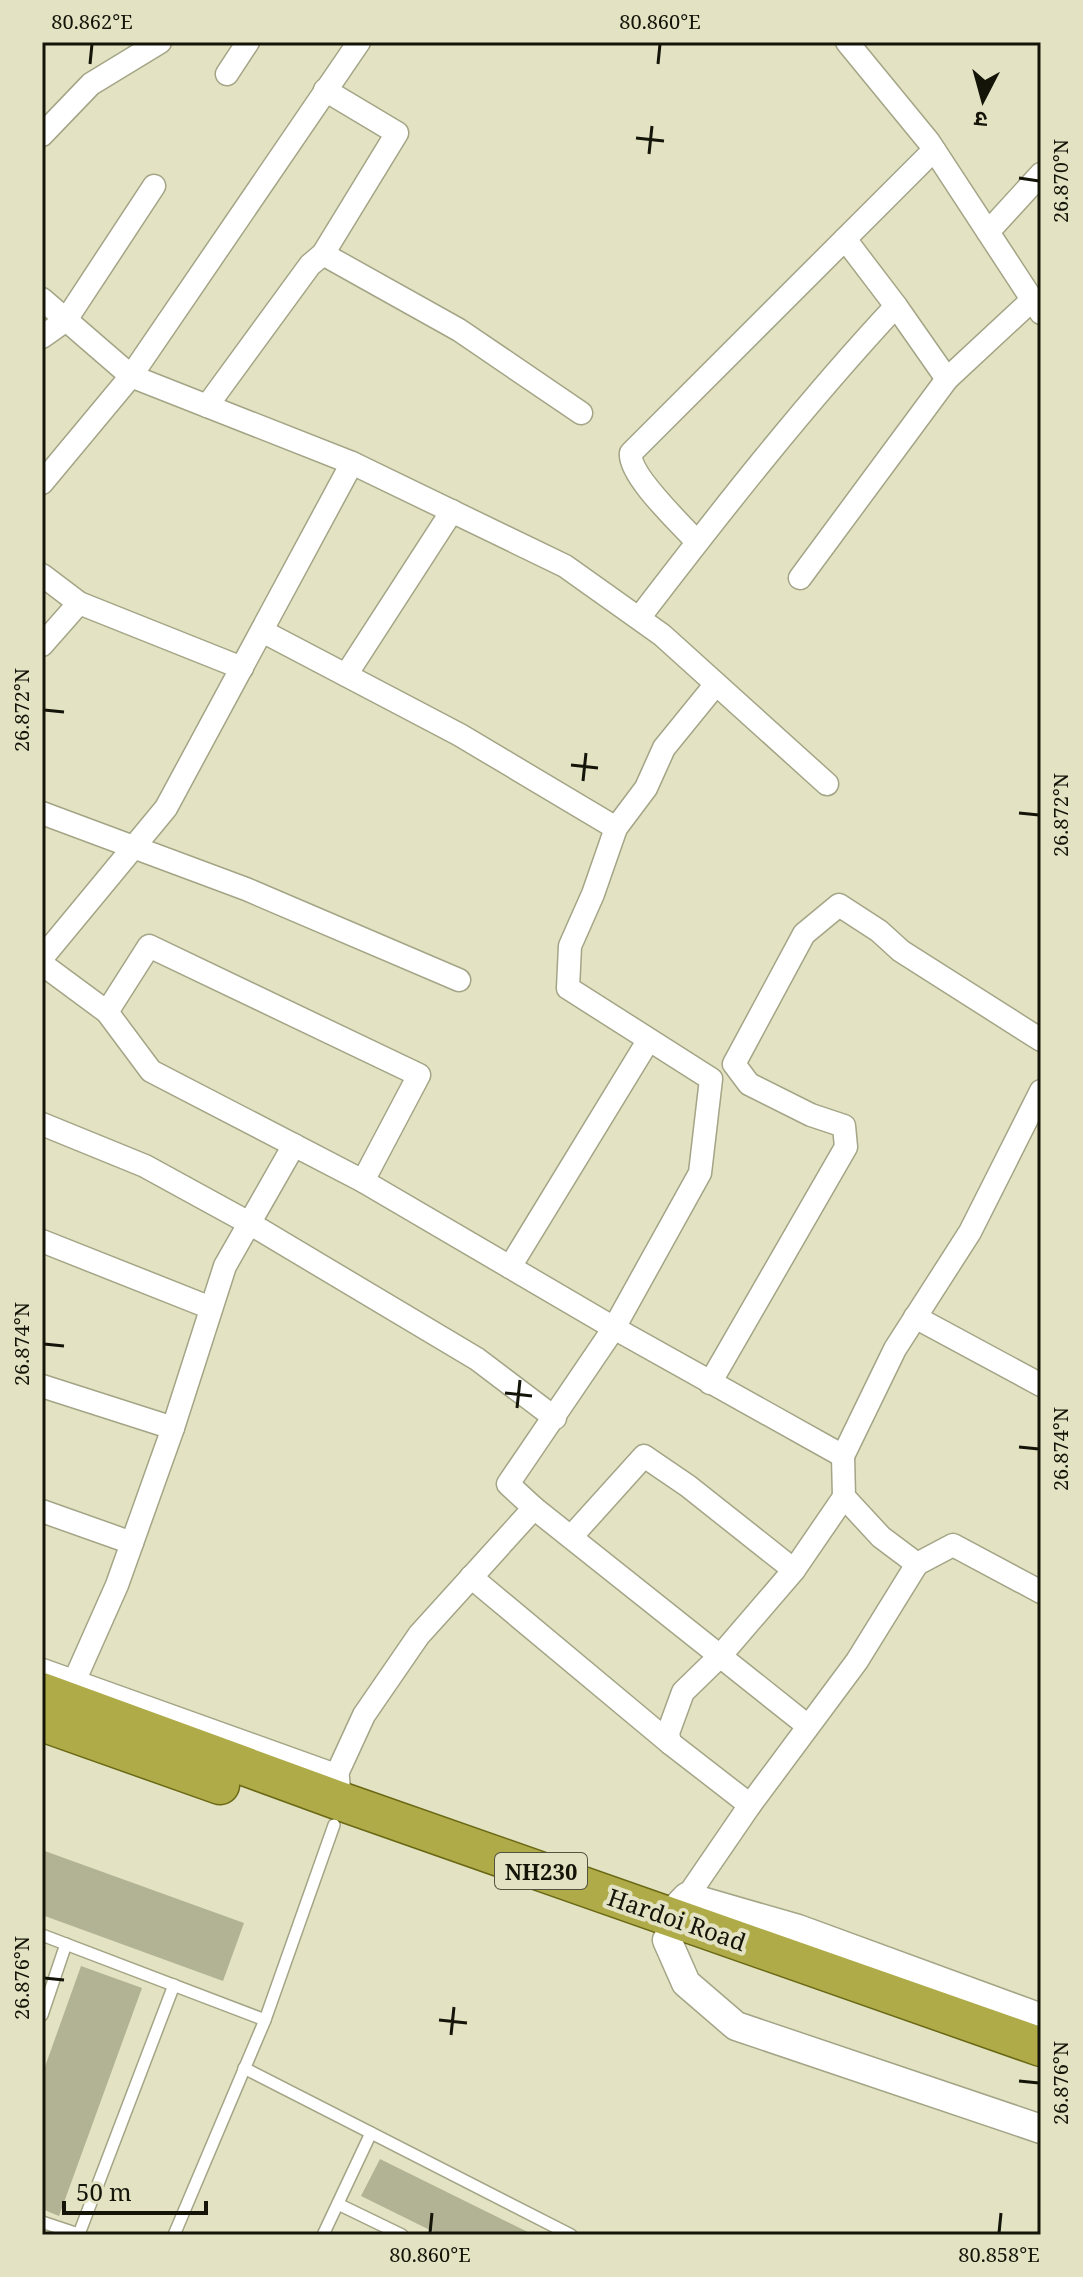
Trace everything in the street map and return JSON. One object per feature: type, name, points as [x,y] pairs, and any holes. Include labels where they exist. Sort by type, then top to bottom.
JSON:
[{"type":"highway","name":"Hardoi Road","points":[[58,1688],[335,1801],[1041,2047]]},
{"type":"highway","name":"Hardoi Road","points":[[42,1722],[335,1801]]},
{"type":"highway","name":"Hardoi Road","points":[[674,1918],[888,2017],[1041,2075]]},
{"type":"street","points":[[42,135],[50,112],[160,42]]},
{"type":"street","points":[[227,74],[248,42]]},
{"type":"street","points":[[43,480],[131,376],[359,42]]},
{"type":"street","points":[[800,578],[947,379],[1037,307],[934,150],[847,42]]},
{"type":"street","points":[[207,406],[310,265],[323,254],[397,133],[325,90]]},
{"type":"street","points":[[697,542],[637,475],[630,461],[631,453],[934,150]]},
{"type":"street","points":[[988,232],[1041,174]]},
{"type":"street","points":[[42,337],[66,320],[154,186]]},
{"type":"street","points":[[845,239],[947,379]]},
{"type":"street","points":[[323,254],[459,330],[581,413]]},
{"type":"street","points":[[42,299],[131,376],[352,463],[565,566],[662,635],[827,784]]},
{"type":"street","points":[[639,618],[836,372],[896,306]]},
{"type":"street","points":[[42,958],[166,808],[352,463]]},
{"type":"street","points":[[346,675],[452,511]]},
{"type":"street","points":[[42,575],[79,603],[242,668]]},
{"type":"street","points":[[42,645],[79,603]]},
{"type":"street","points":[[262,631],[460,735],[616,828]]},
{"type":"street","points":[[716,684],[664,748],[646,788],[616,828],[593,894],[570,946],[568,988],[711,1079],[700,1173],[614,1328],[508,1484],[808,1726]]},
{"type":"street","points":[[42,813],[246,889],[459,980]]},
{"type":"street","points":[[710,1383],[846,1147],[844,1126],[811,1115],[749,1084],[734,1064],[804,934],[839,905],[879,931],[901,951],[1041,1040]]},
{"type":"street","points":[[107,1012],[149,946],[419,1075],[363,1181]]},
{"type":"street","points":[[42,964],[107,1012],[151,1071],[363,1181],[614,1328],[843,1456]]},
{"type":"street","points":[[510,1267],[648,1041]]},
{"type":"street","points":[[670,1743],[668,1733],[683,1692],[721,1655],[794,1570],[844,1497],[843,1456],[895,1349],[970,1232],[1041,1091]]},
{"type":"street","points":[[42,1124],[145,1166],[249,1223],[477,1359],[555,1418]]},
{"type":"street","points":[[42,1673],[58,1688],[117,1585],[173,1428],[225,1266],[294,1145]]},
{"type":"street","points":[[42,1241],[211,1308]]},
{"type":"street","points":[[915,1317],[1041,1385]]},
{"type":"street","points":[[42,1386],[173,1428]]},
{"type":"street","points":[[571,1537],[644,1456],[688,1486],[794,1570]]},
{"type":"street","points":[[844,1497],[881,1537],[917,1564]]},
{"type":"street","points":[[335,1801],[364,1715],[419,1635],[534,1508]]},
{"type":"street","points":[[42,1511],[132,1543]]},
{"type":"street","points":[[1041,1592],[953,1545],[917,1564],[857,1661],[750,1805],[674,1918],[686,1983],[736,2026],[1041,2129]]},
{"type":"street","points":[[471,1577],[670,1743],[750,1805]]},
{"type":"street","points":[[674,1918],[798,1929],[1041,2018]]},
{"type":"lane","points":[[174,2235],[265,2020],[335,1801]]},
{"type":"lane","points":[[42,1935],[265,2020]]},
{"type":"lane","points":[[42,2015],[66,1944]]},
{"type":"lane","points":[[42,2222],[80,2235],[174,1985]]},
{"type":"lane","points":[[244,2068],[571,2235]]},
{"type":"lane","points":[[323,2235],[371,2133]]},
{"type":"lane","points":[[338,2204],[402,2235]]},
{"type":"building","points":[[42,1850],[244,1923],[223,1981],[42,1915]]},
{"type":"building","points":[[81,1966],[142,1988],[59,2216],[42,2209],[42,2075]]},
{"type":"building","points":[[380,2159],[534,2235],[440,2235],[361,2196]]}]
